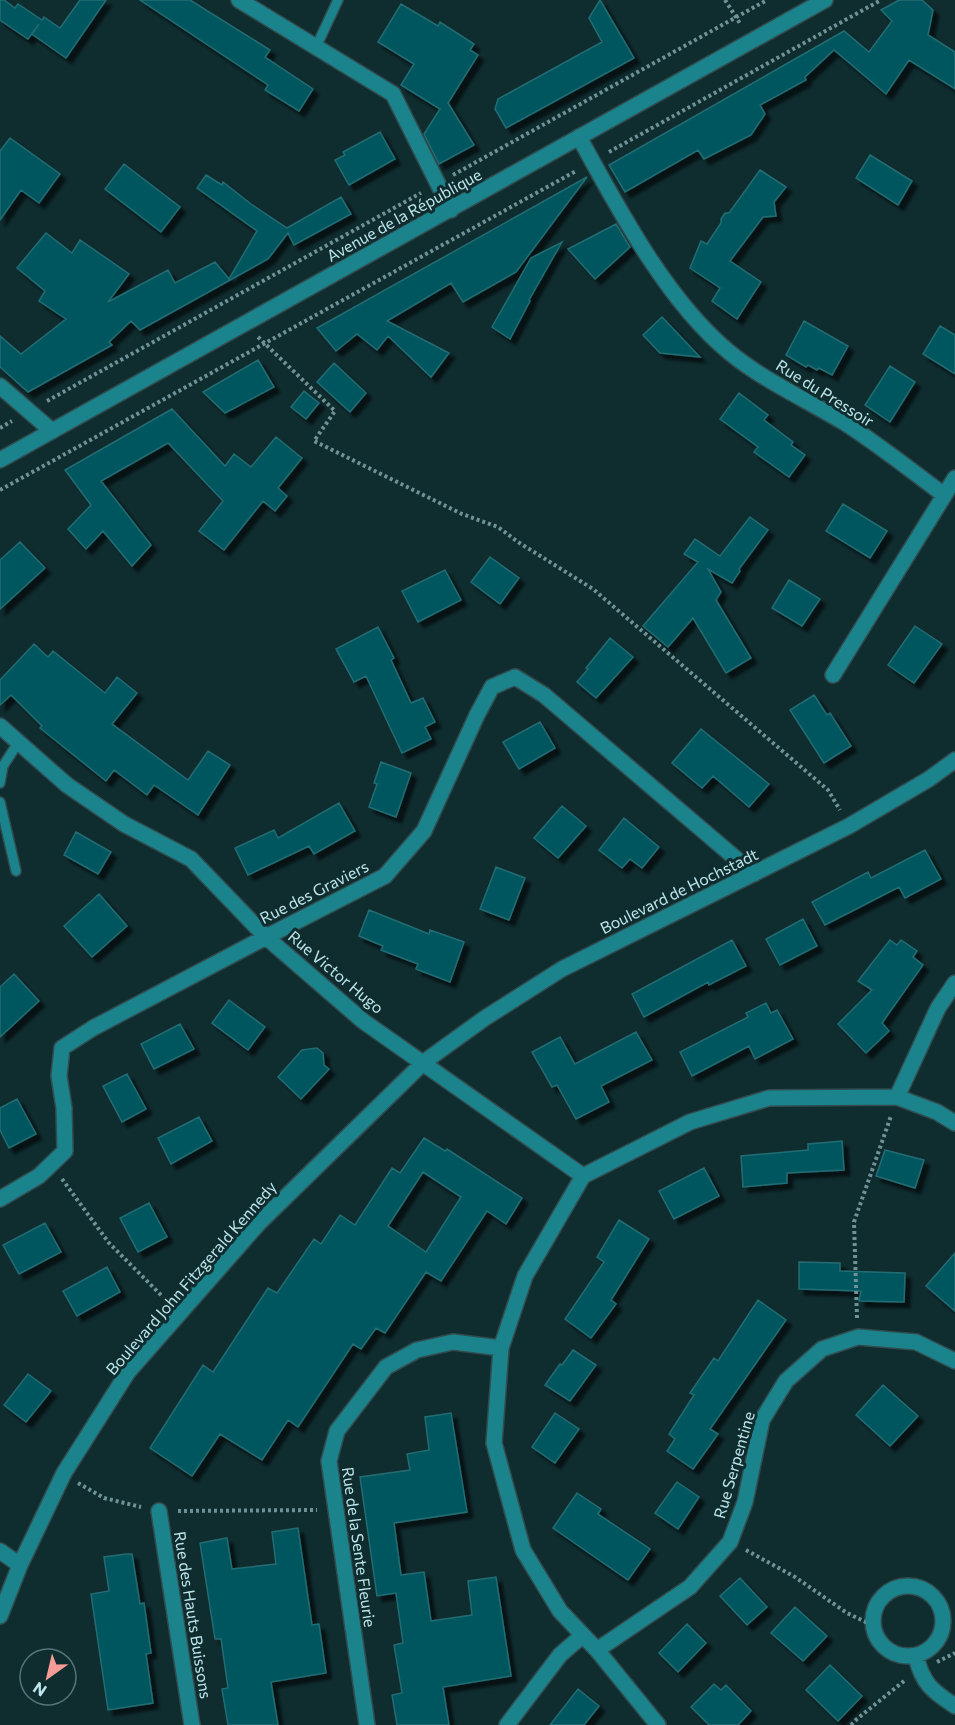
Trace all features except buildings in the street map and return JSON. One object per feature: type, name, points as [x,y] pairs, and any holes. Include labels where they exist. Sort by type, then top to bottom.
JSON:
[{"type":"street","points":[[240,0],[393,94],[451,210]]},
{"type":"street","name":"Avenue de la République","points":[[0,460],[825,0]]},
{"type":"street","name":"Rue du Pressoir","points":[[579,137],[634,235],[692,314],[729,352],[775,384],[846,424],[945,495]]},
{"type":"street","points":[[0,386],[52,431]]},
{"type":"street","points":[[833,675],[955,478]]},
{"type":"street","name":"Rue des Graviers","points":[[0,1199],[39,1176],[65,1151],[64,1108],[59,1076],[62,1048],[93,1029],[385,876],[424,831],[492,687],[515,677],[544,695],[754,874]]},
{"type":"street","name":"Rue Victor Hugo","points":[[0,726],[67,785],[124,824],[191,859],[266,937],[363,1021],[584,1176]]},
{"type":"street","name":"Boulevard de Hochstadt","points":[[424,1062],[484,1018],[562,969],[849,826],[929,779],[955,760]]},
{"type":"street","points":[[897,1097],[938,1008],[955,983]]},
{"type":"street","name":"Boulevard John Fitzgerald Kennedy","points":[[0,1616],[20,1565],[64,1473],[128,1372],[259,1223],[424,1062]]},
{"type":"street","points":[[658,1725],[597,1650],[560,1611],[523,1550],[494,1443],[501,1348],[525,1276],[584,1176],[690,1122],[769,1098],[897,1097],[955,1123]]},
{"type":"street","name":"Rue Serpentine","points":[[597,1650],[690,1587],[730,1542],[745,1502],[762,1420],[786,1381],[822,1349],[858,1337],[916,1342],[955,1361]]},
{"type":"street","name":"Rue de la Sente Fleurie","points":[[367,1725],[329,1461],[337,1431],[386,1367],[417,1350],[453,1342],[501,1348]]},
{"type":"street","name":"Rue des Hauts Buissons","points":[[159,1511],[192,1725]]},
{"type":"street","points":[[0,1551],[20,1565]]},
{"type":"street","points":[[917,1663],[941,1634],[942,1611],[928,1592],[917,1587],[906,1587],[884,1596],[877,1605],[874,1615],[877,1637],[893,1653],[917,1663],[923,1680],[955,1707]]},
{"type":"street","points":[[507,1725],[560,1655],[583,1635]]},
{"type":"lane","points":[[316,47],[338,0]]},
{"type":"lane","points":[[0,783],[3,766],[18,743]]},
{"type":"lane","points":[[0,802],[16,871]]},
{"type":"path","points":[[725,0],[751,41]]},
{"type":"path","points":[[0,428],[767,0]]},
{"type":"path","points":[[0,490],[881,0]]},
{"type":"path","points":[[245,325],[335,411],[314,441],[462,514],[498,527],[593,589],[828,790],[849,826]]},
{"type":"path","points":[[858,1337],[855,1222],[897,1097]]},
{"type":"path","points":[[51,1164],[109,1243],[180,1313]]},
{"type":"path","points":[[64,1473],[104,1498],[159,1511],[336,1510]]},
{"type":"path","points":[[730,1542],[795,1577],[847,1613],[874,1626]]},
{"type":"path","points":[[851,1725],[887,1694],[917,1663]]}]
